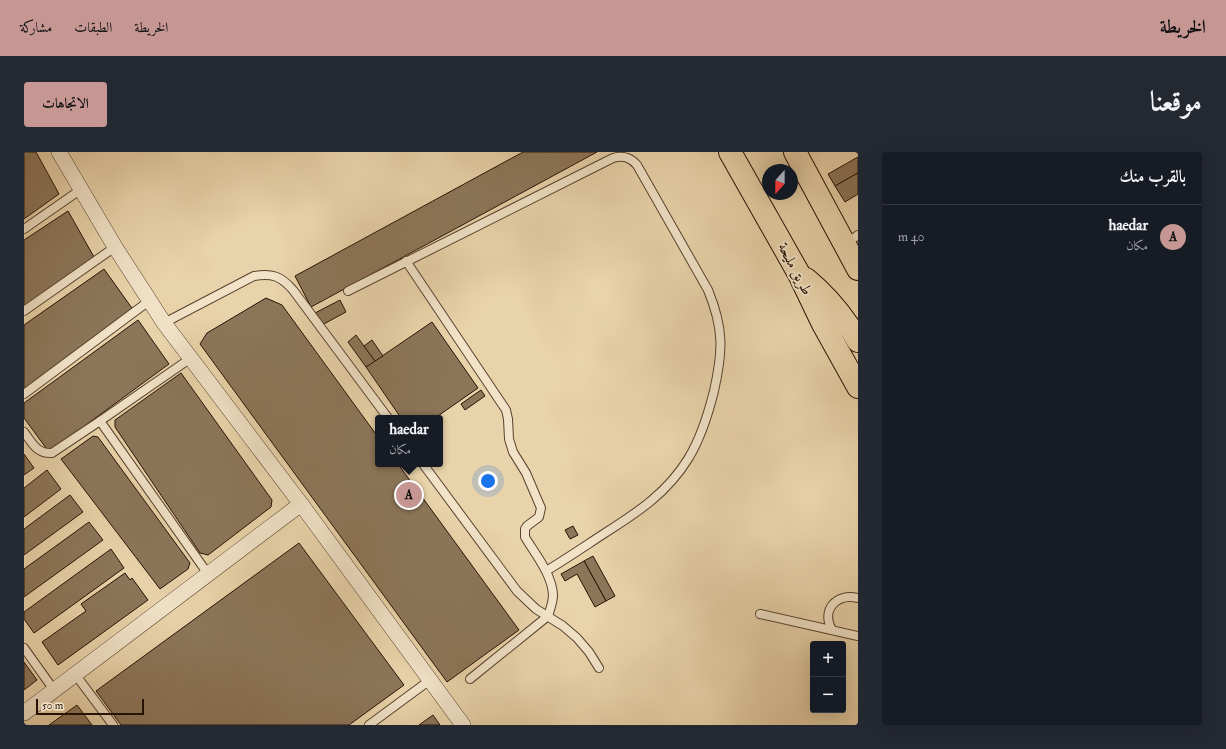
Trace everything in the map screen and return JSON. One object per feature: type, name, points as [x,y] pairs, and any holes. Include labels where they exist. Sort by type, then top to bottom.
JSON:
[{"type":"main road","name":"طريق مليحة","points":[[730,152],[799,274],[823,324],[858,387]]},
{"type":"main road","points":[[795,152],[852,240],[858,269]]},
{"type":"main road","points":[[799,274],[818,288],[834,305],[858,341]]},
{"type":"street","points":[[59,152],[80,190],[164,323],[301,504],[463,725]]},
{"type":"street","points":[[24,713],[301,504]]},
{"type":"lane","points":[[348,291],[613,158],[624,157],[633,161],[637,165],[708,290],[719,323],[721,341],[720,359],[708,413],[700,437],[688,459],[674,479],[657,497],[637,512],[546,571]]},
{"type":"lane","points":[[24,229],[80,190]]},
{"type":"lane","points":[[24,311],[115,247]]},
{"type":"lane","points":[[406,262],[506,410],[509,439],[513,452],[526,473],[541,508],[539,517],[525,529],[525,537],[546,571],[551,583],[553,595],[548,616],[470,679]]},
{"type":"lane","points":[[164,323],[254,276],[265,274],[276,276],[286,282],[293,290],[386,415]]},
{"type":"lane","points":[[24,394],[149,301]]},
{"type":"lane","points":[[24,432],[36,449],[41,452],[52,453],[191,358]]},
{"type":"lane","points":[[100,421],[208,574]]},
{"type":"lane","points":[[424,467],[517,591],[536,609],[563,626],[577,638],[590,652],[599,668]]},
{"type":"lane","points":[[832,630],[829,625],[828,613],[834,603],[844,597],[858,598]]},
{"type":"lane","points":[[760,614],[858,636]]},
{"type":"lane","points":[[24,648],[54,690]]},
{"type":"lane","points":[[75,674],[113,725]]},
{"type":"lane","points":[[369,725],[430,680]]},
{"type":"building","points":[[36,152],[59,194],[24,219],[24,153]]},
{"type":"building","points":[[523,152],[597,152],[311,307],[295,276]]},
{"type":"building","points":[[858,157],[858,173],[835,186],[828,174]]},
{"type":"building","points":[[858,173],[858,194],[845,202],[835,186]]},
{"type":"building","points":[[68,211],[94,257],[24,307],[24,240]]},
{"type":"building","points":[[104,269],[134,311],[24,390],[24,325]]},
{"type":"building","points":[[266,298],[282,305],[375,433],[375,467],[400,467],[519,630],[447,682],[200,344],[207,333]]},
{"type":"building","points":[[340,300],[346,312],[322,325],[315,313]]},
{"type":"building","points":[[138,320],[169,364],[49,452],[24,418],[24,403]]},
{"type":"building","points":[[432,322],[478,388],[439,415],[399,415],[366,367]]},
{"type":"building","points":[[356,335],[375,361],[366,367],[348,342]]},
{"type":"building","points":[[372,340],[383,356],[375,361],[364,346]]},
{"type":"building","points":[[181,373],[272,500],[271,507],[208,555],[200,553],[115,427],[115,420]]},
{"type":"building","points":[[481,390],[485,396],[465,410],[461,404]]},
{"type":"building","points":[[93,436],[98,437],[190,563],[188,569],[160,589],[61,459]]},
{"type":"building","points":[[24,454],[34,468],[24,475]]},
{"type":"building","points":[[47,470],[61,489],[24,517],[24,488]]},
{"type":"building","points":[[70,495],[83,512],[24,555],[24,529]]},
{"type":"building","points":[[89,522],[103,540],[24,597],[24,569]]},
{"type":"building","points":[[573,526],[578,535],[570,539],[565,530]]},
{"type":"building","points":[[299,543],[404,685],[349,725],[121,725],[96,691]]},
{"type":"building","points":[[111,549],[124,568],[34,633],[24,619],[24,612]]},
{"type":"building","points":[[593,556],[615,596],[606,601],[584,561]]},
{"type":"building","points":[[584,561],[606,601],[595,607],[577,574],[565,581],[561,574]]},
{"type":"building","points":[[125,573],[130,580],[132,578],[148,600],[58,665],[42,642],[86,611],[81,604]]},
{"type":"building","points":[[24,662],[37,680],[24,690]]},
{"type":"building","points":[[77,705],[92,725],[49,725]]},
{"type":"building","points":[[433,715],[440,725],[419,725]]},
{"type":"place","name":"haedar","points":[[409,495]]}]
